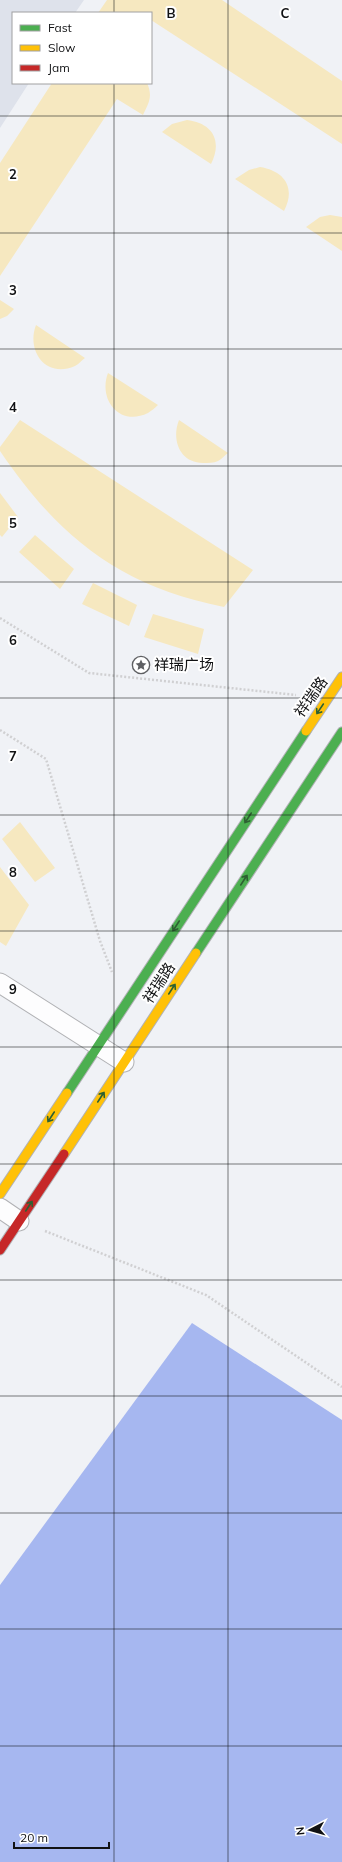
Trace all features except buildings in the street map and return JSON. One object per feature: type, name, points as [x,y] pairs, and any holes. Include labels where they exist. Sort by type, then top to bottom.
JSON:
[{"type":"main road","name":"祥瑞路","points":[[0,1194],[342,677]]},
{"type":"main road","name":"祥瑞路","points":[[0,1250],[342,732]]},
{"type":"lane","points":[[0,983],[124,1062]]},
{"type":"lane","points":[[0,1208],[19,1221]]},
{"type":"path","points":[[0,618],[89,673],[265,691],[327,699]]},
{"type":"path","points":[[0,730],[46,759],[100,941],[126,1004]]},
{"type":"path","points":[[19,1221],[206,1295],[342,1387]]},
{"type":"shaded area","points":[[0,0],[84,0],[76,12],[12,12],[12,84],[28,84],[0,128]]},
{"type":"shaded area","points":[[107,0],[222,0],[342,81],[342,144],[152,21],[152,12],[99,12]]},
{"type":"shaded area","points":[[51,84],[147,84],[150,99],[143,115],[117,99],[0,276],[0,163]]},
{"type":"shaded area","points":[[187,120],[203,125],[213,134],[216,147],[211,164],[162,132],[172,124]]},
{"type":"shaded area","points":[[260,167],[276,172],[286,182],[289,195],[284,211],[235,179],[249,170]]},
{"type":"shaded area","points":[[330,215],[342,217],[342,251],[306,227],[320,217]]},
{"type":"shaded area","points":[[0,300],[14,309],[7,316],[0,319]]},
{"type":"shaded area","points":[[36,325],[85,358],[75,366],[65,369],[55,369],[47,366],[36,353],[34,335]]},
{"type":"shaded area","points":[[108,373],[158,405],[148,413],[138,416],[128,416],[120,413],[113,408],[106,392]]},
{"type":"shaded area","points":[[20,420],[253,570],[224,607],[187,598],[153,586],[123,571],[95,554],[69,533],[45,509],[22,482],[0,451],[0,447]]},
{"type":"shaded area","points":[[179,420],[228,453],[213,463],[195,462],[188,459],[179,449],[177,442],[176,435]]},
{"type":"shaded area","points":[[0,493],[18,517],[2,537],[0,535]]},
{"type":"shaded area","points":[[35,535],[74,569],[60,589],[19,552]]},
{"type":"shaded area","points":[[93,583],[137,605],[129,626],[82,604]]},
{"type":"shaded area","points":[[153,614],[204,629],[198,654],[144,637]]},
{"type":"shaded area","points":[[20,822],[55,868],[35,882],[2,839]]},
{"type":"shaded area","points":[[0,867],[29,905],[6,946],[0,942]]},
{"type":"water","points":[[192,1323],[342,1420],[342,1862],[0,1862],[0,1585]]},
{"type":"traffic: fast","points":[[67,1093],[306,731]]},
{"type":"traffic: fast","points":[[196,953],[342,732]]},
{"type":"traffic: slow","points":[[306,731],[342,677]]},
{"type":"traffic: slow","points":[[64,1154],[196,953]]},
{"type":"traffic: slow","points":[[0,1194],[67,1093]]},
{"type":"traffic: jam","points":[[0,1250],[64,1154]]},
{"type":"place","name":"祥瑞广场","points":[[141,665]]}]
